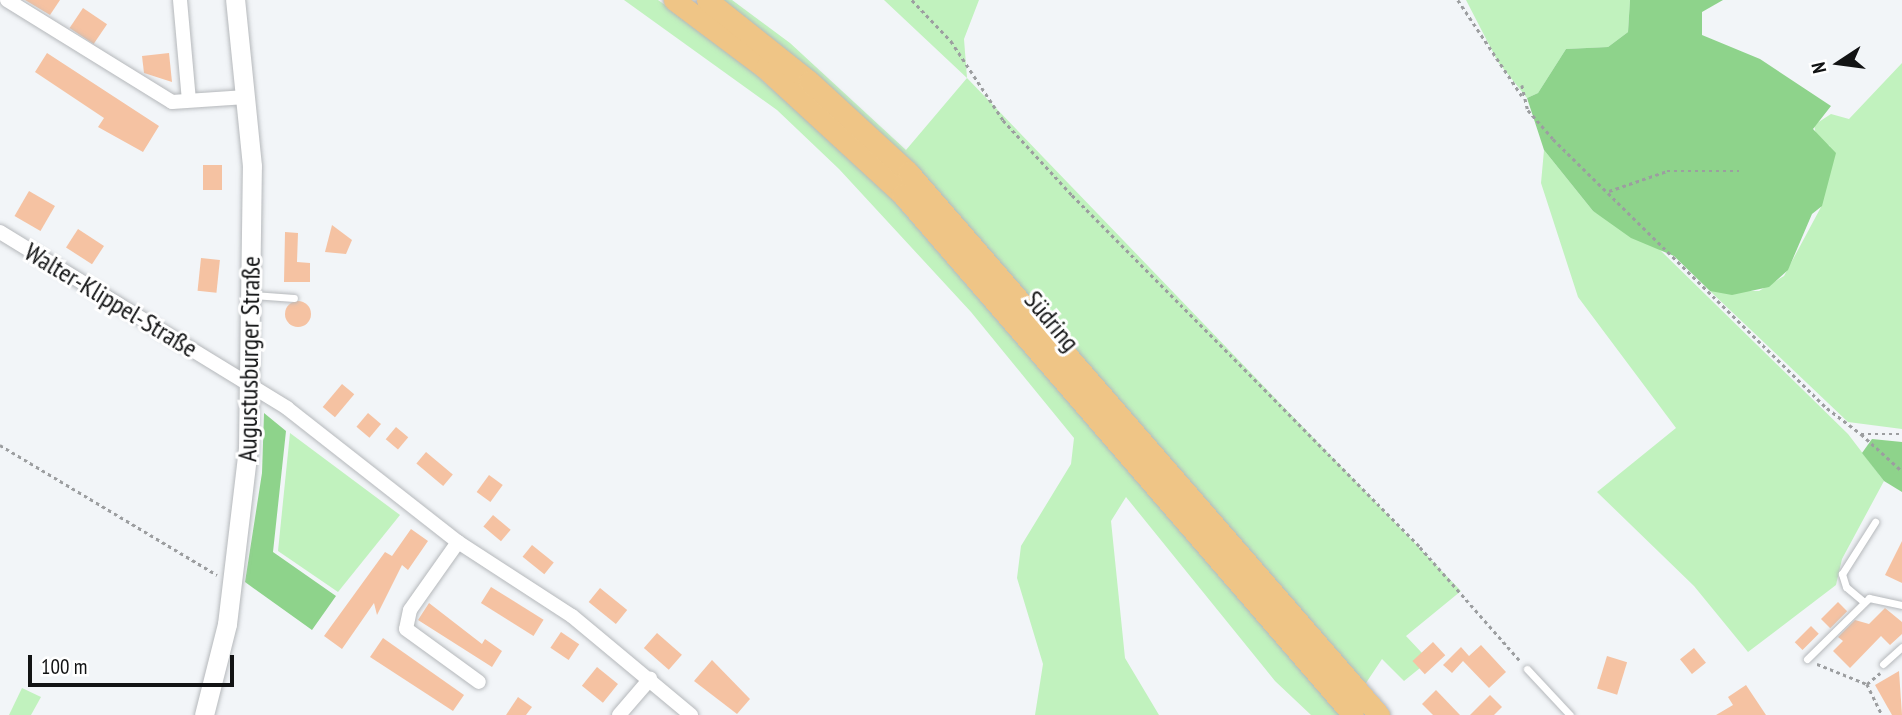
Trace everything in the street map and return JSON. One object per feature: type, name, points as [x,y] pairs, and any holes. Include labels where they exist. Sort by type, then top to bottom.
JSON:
[{"type":"main road","name":"Augustusburger Straße","points":[[204,715],[233,585],[248,447],[246,380],[252,166],[235,0]]},
{"type":"main road","name":"Südring","points":[[674,0],[765,68],[902,194],[1104,410],[1134,429],[1379,715]]},
{"type":"main road","name":"Südring","points":[[707,0],[809,80],[908,172],[1104,410],[1125,451],[1353,715]]},
{"type":"street","points":[[7,0],[172,102],[246,97]]},
{"type":"street","points":[[180,0],[189,100]]},
{"type":"street","name":"Walter-Klippel-Straße","points":[[0,232],[246,380],[458,542],[572,616],[691,715]]},
{"type":"street","points":[[458,542],[410,610],[405,629],[479,682]]},
{"type":"street","points":[[619,715],[650,679]]},
{"type":"lane","points":[[249,294],[294,298]]},
{"type":"lane","points":[[1875,523],[1842,574],[1846,587],[1864,602],[1902,605]]},
{"type":"lane","points":[[1807,659],[1864,602]]},
{"type":"lane","points":[[1883,664],[1902,647]]},
{"type":"lane","points":[[1527,668],[1570,715]]},
{"type":"path","points":[[912,0],[951,41],[1003,120],[1072,195],[1420,547],[1527,668]]},
{"type":"path","points":[[1458,0],[1535,120],[1609,191],[1744,330],[1902,471]]},
{"type":"path","points":[[1522,85],[1522,96]]},
{"type":"path","points":[[1609,191],[1667,171],[1739,171]]},
{"type":"path","points":[[1861,434],[1902,434]]},
{"type":"path","points":[[0,445],[233,585]]},
{"type":"path","points":[[1807,659],[1867,684],[1882,715]]},
{"type":"path","points":[[1867,684],[1883,664]]},
{"type":"green space","points":[[624,0],[658,0],[724,46],[881,186],[1340,715],[1311,715],[1275,681],[1126,497],[1111,521],[1125,658],[1159,715],[1035,715],[1043,664],[1017,578],[1021,546],[1071,464],[1074,438],[971,312],[839,169],[777,110]]},
{"type":"green space","points":[[721,0],[732,0],[790,43],[906,150],[967,78],[1461,591],[1406,636],[1422,653],[1420,668],[1404,681],[1382,659],[1364,686],[949,205]]},
{"type":"green space","points":[[884,0],[979,0],[964,39],[967,78]]},
{"type":"green space","points":[[1466,0],[1630,0],[1628,32],[1608,47],[1566,49],[1538,93],[1527,98],[1498,62]]},
{"type":"green space","points":[[1630,0],[1723,0],[1702,12],[1702,35],[1760,59],[1831,106],[1813,129],[1836,153],[1822,206],[1812,214],[1788,270],[1769,287],[1732,295],[1710,291],[1674,256],[1631,238],[1593,211],[1544,150],[1527,98],[1538,93],[1566,49],[1608,47],[1628,32]]},
{"type":"green space","points":[[1902,63],[1902,429],[1848,422],[1710,291],[1759,291],[1784,276],[1821,207],[1830,146],[1817,140],[1814,125],[1831,114],[1849,119]]},
{"type":"green space","points":[[1544,150],[1593,211],[1659,249],[1848,434],[1884,481],[1842,559],[1836,585],[1748,652],[1694,586],[1597,492],[1676,428],[1578,297],[1541,183]]},
{"type":"green space","points":[[264,413],[286,431],[273,552],[336,596],[312,630],[245,582],[262,473]]},
{"type":"green space","points":[[290,433],[400,515],[338,592],[278,551]]},
{"type":"green space","points":[[1872,439],[1902,442],[1902,492],[1884,481],[1862,453]]},
{"type":"green space","points":[[22,688],[41,697],[31,715],[9,715]]},
{"type":"building","points":[[25,0],[60,0],[50,15]]},
{"type":"building","points":[[83,8],[107,24],[94,44],[70,28]]},
{"type":"building","points":[[47,53],[159,126],[143,152],[98,127],[104,118],[35,72]]},
{"type":"building","points":[[169,53],[172,82],[144,73],[142,56]]},
{"type":"building","points":[[203,165],[222,165],[222,190],[203,190]]},
{"type":"building","points":[[29,191],[55,206],[40,231],[14,216]]},
{"type":"building","points":[[332,225],[352,240],[346,254],[325,252]]},
{"type":"building","points":[[78,229],[104,246],[92,264],[66,247]]},
{"type":"building","points":[[285,232],[298,233],[297,262],[310,263],[310,282],[284,282]]},
{"type":"building","points":[[201,258],[220,260],[216,293],[198,291]]},
{"type":"building","points":[[298,301],[307,305],[311,314],[307,323],[298,327],[289,323],[285,314],[289,305]]},
{"type":"building","points":[[342,384],[354,394],[335,417],[323,407]]},
{"type":"building","points":[[368,413],[381,424],[369,438],[356,427]]},
{"type":"building","points":[[396,427],[408,437],[398,450],[386,439]]},
{"type":"building","points":[[426,452],[453,474],[443,486],[416,463]]},
{"type":"building","points":[[489,475],[503,485],[490,502],[477,492]]},
{"type":"building","points":[[493,515],[511,530],[501,541],[483,526]]},
{"type":"building","points":[[411,529],[428,541],[408,570],[402,565],[377,615],[374,603],[342,649],[324,636],[385,552],[392,556]]},
{"type":"building","points":[[1902,541],[1902,583],[1885,575]]},
{"type":"building","points":[[532,545],[554,563],[544,574],[523,557]]},
{"type":"building","points":[[491,587],[544,620],[534,636],[481,603]]},
{"type":"building","points":[[600,588],[627,610],[616,624],[589,602]]},
{"type":"building","points":[[1838,602],[1847,611],[1830,628],[1821,619]]},
{"type":"building","points":[[429,603],[482,644],[485,639],[502,651],[492,667],[418,620]]},
{"type":"building","points":[[1885,608],[1902,622],[1902,634],[1890,645],[1881,636],[1850,668],[1833,651],[1843,641],[1838,637],[1855,620],[1869,624]]},
{"type":"building","points":[[1811,626],[1819,634],[1803,650],[1795,642]]},
{"type":"building","points":[[561,632],[579,644],[569,660],[550,648]]},
{"type":"building","points":[[657,633],[682,655],[669,670],[644,648]]},
{"type":"building","points":[[383,638],[464,695],[453,711],[370,657]]},
{"type":"building","points":[[1433,642],[1445,655],[1425,674],[1413,661]]},
{"type":"building","points":[[1481,645],[1506,672],[1489,688],[1463,661],[1452,673],[1443,665],[1461,647],[1469,656]]},
{"type":"building","points":[[1694,648],[1706,663],[1692,674],[1680,659]]},
{"type":"building","points":[[1607,656],[1627,662],[1617,695],[1597,689]]},
{"type":"building","points":[[712,660],[750,699],[737,714],[694,681]]},
{"type":"building","points":[[597,667],[618,684],[603,703],[582,686]]},
{"type":"building","points":[[1899,671],[1902,715],[1892,715],[1875,685]]},
{"type":"building","points":[[1746,685],[1766,715],[1716,715],[1733,705],[1728,697]]},
{"type":"building","points":[[1436,690],[1460,715],[1433,715],[1422,704]]},
{"type":"building","points":[[1490,695],[1502,707],[1494,715],[1470,715]]},
{"type":"building","points":[[518,697],[532,707],[526,715],[506,715]]}]
